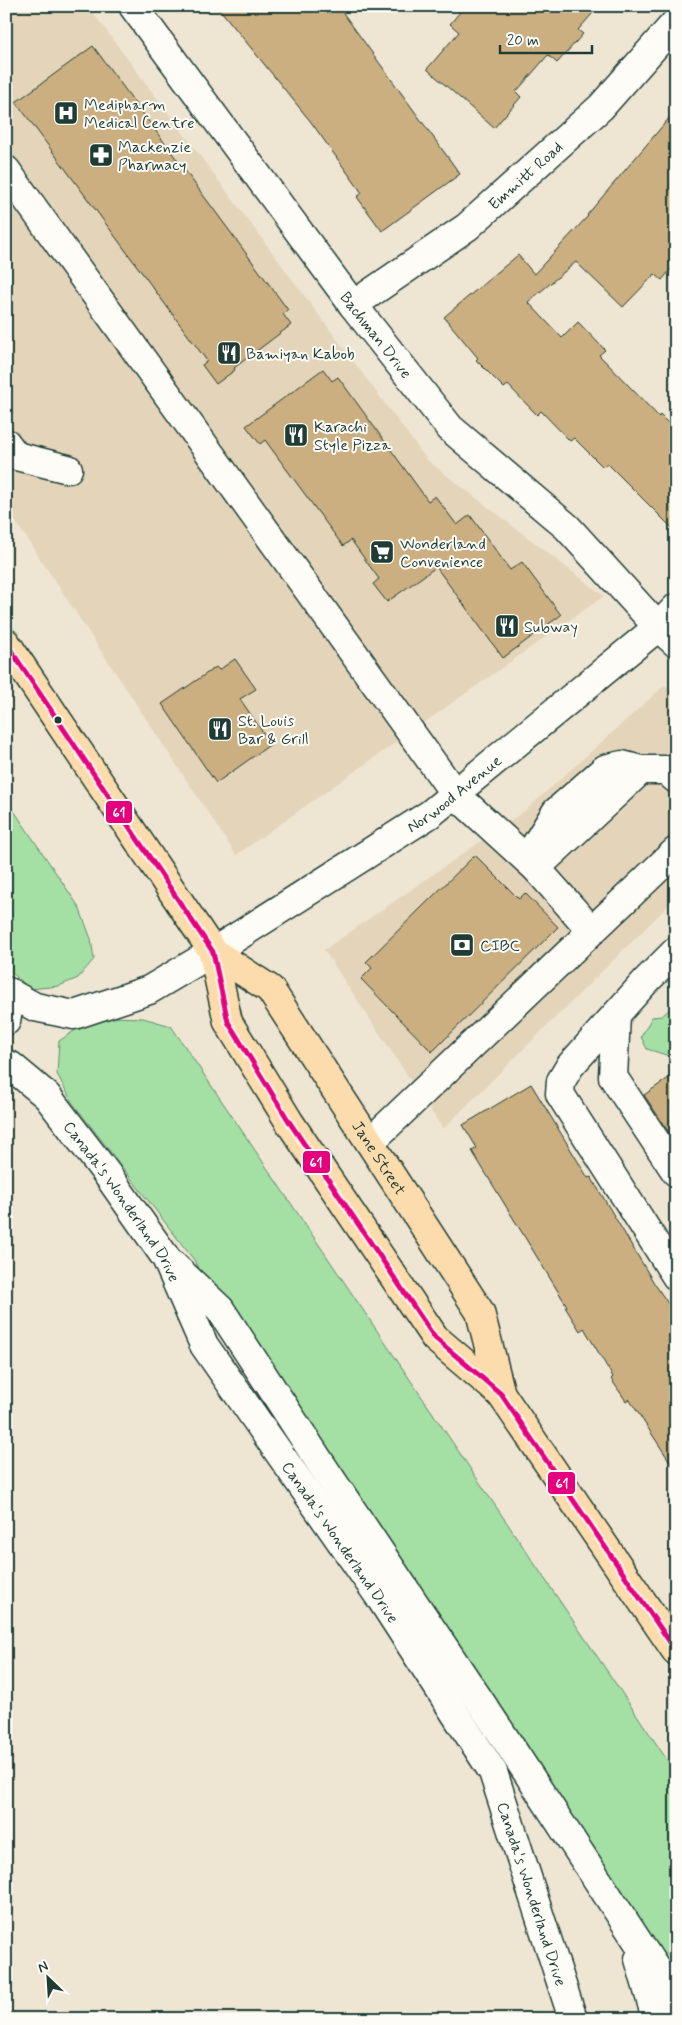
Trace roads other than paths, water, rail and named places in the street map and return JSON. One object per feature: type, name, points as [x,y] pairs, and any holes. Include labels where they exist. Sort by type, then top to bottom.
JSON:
[{"type":"main road","name":"Jane Street","points":[[6,644],[213,952],[228,1022],[290,1123],[435,1338],[501,1394],[676,1651]]},
{"type":"main road","name":"Jane Street","points":[[213,952],[270,989],[370,1142],[480,1312],[501,1394]]},
{"type":"street","name":"Bachman Drive","points":[[133,6],[353,305],[450,428],[566,528],[670,626]]},
{"type":"street","name":"Emmitt Road","points":[[353,305],[468,227],[601,108],[676,22]]},
{"type":"street","points":[[6,170],[455,794],[531,864],[592,931]]},
{"type":"street","points":[[6,442],[16,456],[68,469]]},
{"type":"street","name":"Norwood Avenue","points":[[9,992],[35,1007],[74,1015],[142,994],[213,952],[430,814],[670,626]]},
{"type":"street","points":[[531,864],[641,770],[666,770],[676,779]]},
{"type":"street","points":[[370,1142],[676,851]]},
{"type":"street","points":[[676,951],[570,1066],[561,1081],[560,1094],[676,1276]]},
{"type":"street","points":[[6,1021],[9,992]]},
{"type":"street","points":[[616,1015],[613,1077],[676,1172]]},
{"type":"street","name":"Canada's Wonderland Drive","points":[[6,1064],[11,1066],[46,1096],[107,1174],[166,1258],[204,1345],[381,1600],[493,1772],[573,2019]]},
{"type":"street","points":[[166,1258],[220,1309],[323,1467],[504,1737],[630,1930],[661,2012]]},
{"type":"place","name":"Medipharm Medical Centre","points":[[66,113]]},
{"type":"place","name":"Mackenzie Pharmacy","points":[[101,155]]},
{"type":"place","name":"Bamiyan Kabob","points":[[229,353]]},
{"type":"place","name":"Karachi Style Pizza","points":[[296,435]]},
{"type":"place","name":"Wonderland Convenience","points":[[382,552]]},
{"type":"place","name":"Subway","points":[[507,626]]},
{"type":"place","name":"St. Louis Bar & Grill","points":[[220,729]]},
{"type":"place","name":"CIBC","points":[[462,945]]}]
